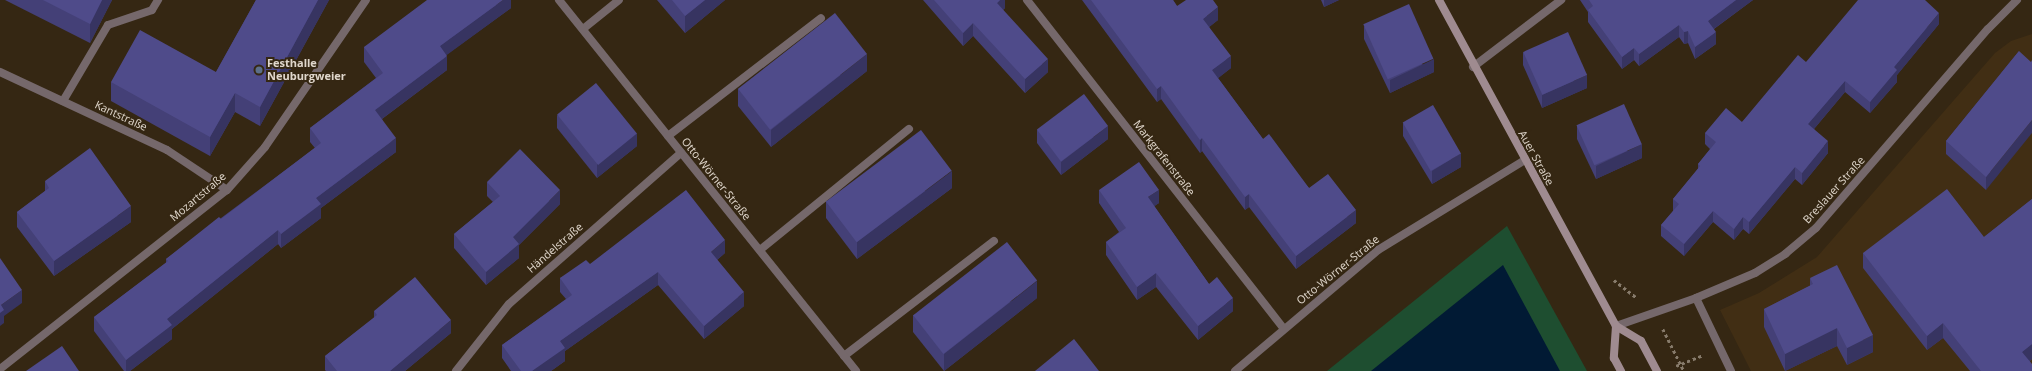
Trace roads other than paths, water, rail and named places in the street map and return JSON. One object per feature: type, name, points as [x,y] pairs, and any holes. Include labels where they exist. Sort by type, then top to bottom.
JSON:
[{"type":"main road","name":"Auer Straße","points":[[1439,0],[1474,67],[1616,326]]},
{"type":"main road","points":[[1621,371],[1614,358],[1616,326],[1641,341],[1657,371]]},
{"type":"street","points":[[63,101],[108,25],[152,10],[158,0]]},
{"type":"street","name":"Mozartstraße","points":[[0,369],[227,190],[265,147],[366,0]]},
{"type":"street","name":"Otto-Wörner-Straße","points":[[559,0],[856,371]]},
{"type":"street","points":[[583,29],[619,0]]},
{"type":"street","name":"Markgrafenstraße","points":[[1027,0],[1284,329]]},
{"type":"street","points":[[1474,67],[1561,0]]},
{"type":"street","name":"Breslauer Straße","points":[[1616,326],[1696,298],[1754,273],[1785,254],[1816,228],[1988,29],[2017,0]]},
{"type":"street","points":[[668,136],[821,18]]},
{"type":"street","name":"Kantstraße","points":[[0,72],[167,150],[227,190]]},
{"type":"street","points":[[760,250],[910,130]]},
{"type":"street","name":"Händelstraße","points":[[456,371],[509,304],[681,153]]},
{"type":"street","name":"Otto-Wörner-Straße","points":[[1235,371],[1378,250],[1525,160]]},
{"type":"street","points":[[844,356],[994,241]]},
{"type":"street","points":[[1696,298],[1731,371]]},
{"type":"water","points":[[1503,265],[1560,371],[1371,371]]},
{"type":"place","name":"Festhalle Neuburgweier","points":[[259,70]]}]
